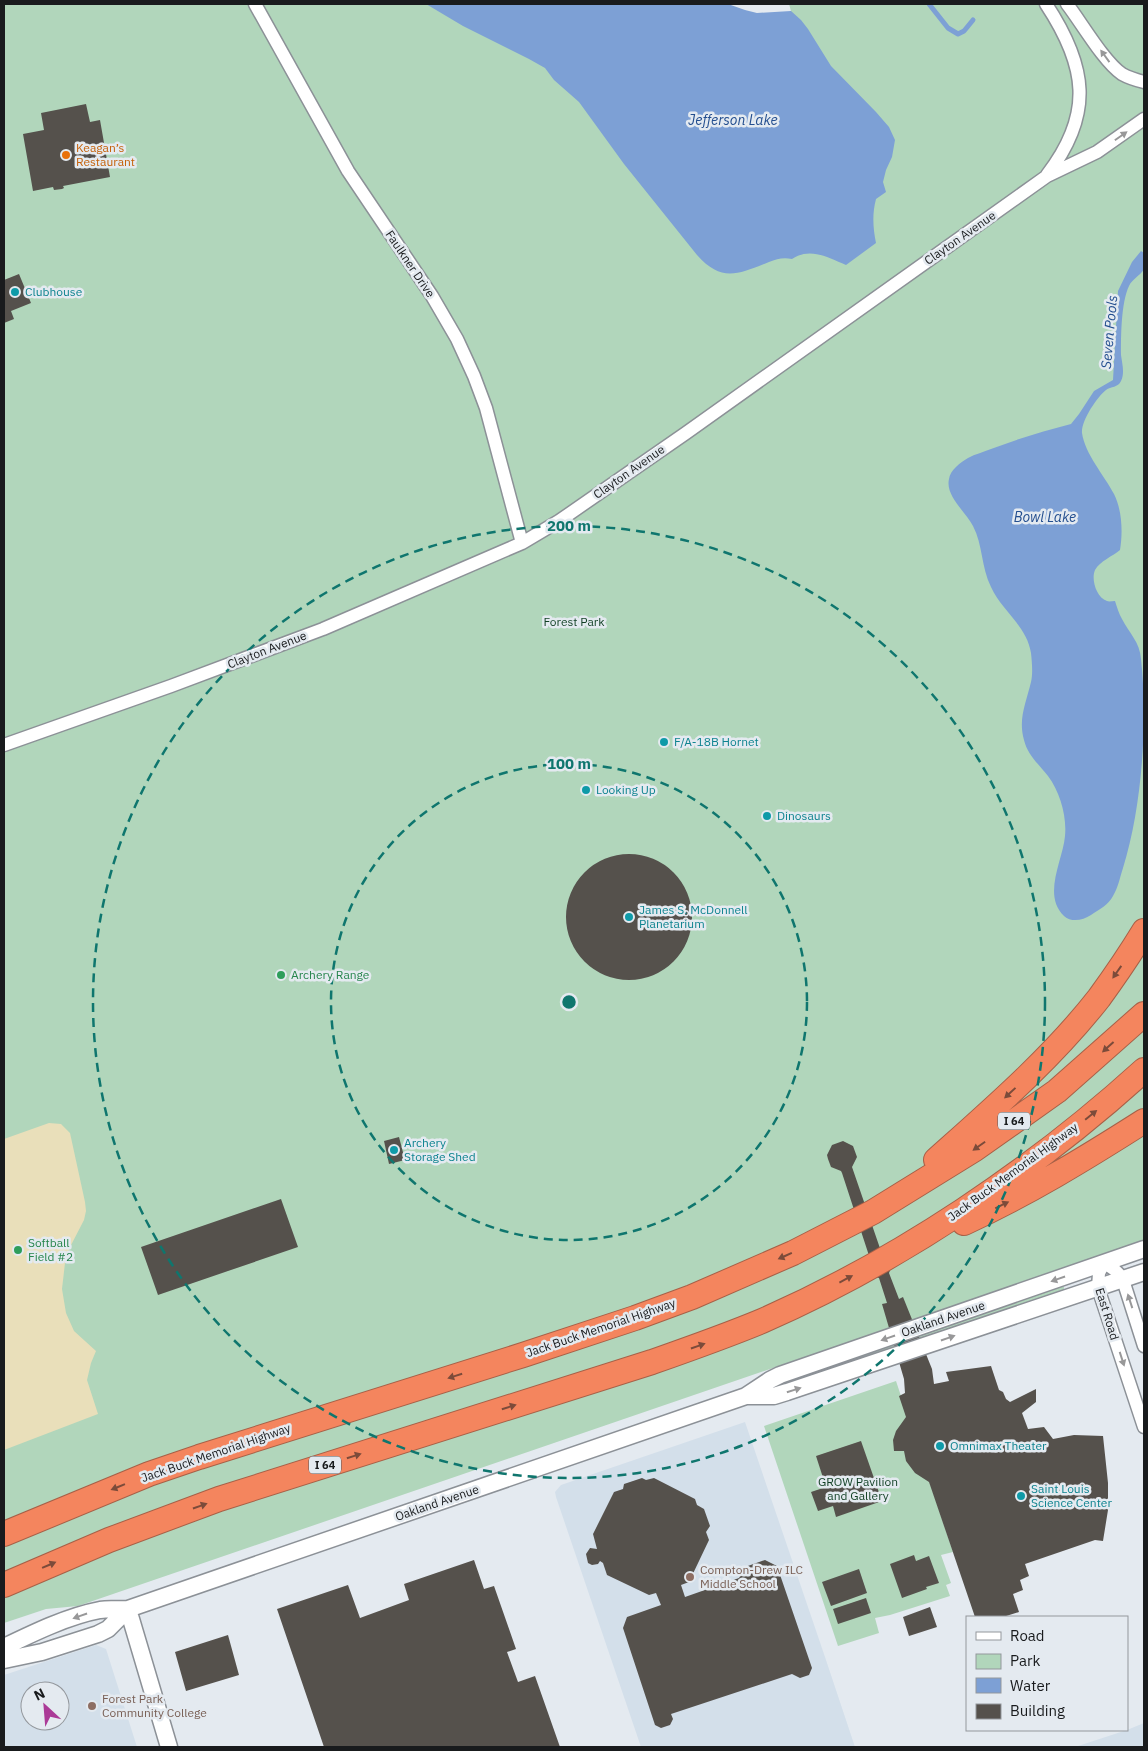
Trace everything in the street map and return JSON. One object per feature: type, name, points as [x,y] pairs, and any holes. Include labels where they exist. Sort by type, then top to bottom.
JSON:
[{"type":"highway","points":[[873,1212],[978,1123],[1050,1054],[1099,998],[1144,931]]},
{"type":"highway","name":"Jack Buck Memorial Highway","points":[[4,1534],[150,1474],[199,1457],[576,1338],[692,1297],[793,1252],[873,1212],[975,1149],[1057,1091],[1144,1014]]},
{"type":"highway","name":"Jack Buck Memorial Highway","points":[[4,1585],[109,1540],[219,1499],[712,1342],[763,1320],[815,1296],[958,1214],[1008,1179],[1091,1115],[1144,1070]]},
{"type":"highway","points":[[893,1253],[1006,1204],[1058,1175],[1144,1121]]},
{"type":"street","name":"Faulkner Drive","points":[[255,4],[348,171],[432,296],[457,339],[486,408],[522,543]]},
{"type":"street","points":[[1046,4],[1065,36],[1074,58],[1080,88],[1074,128],[1066,148],[1047,176]]},
{"type":"street","points":[[1067,4],[1110,63],[1121,74],[1133,80],[1144,82]]},
{"type":"street","name":"Clayton Avenue","points":[[4,745],[323,629],[522,543],[559,521],[686,433],[1047,176],[1097,152],[1144,119]]},
{"type":"street","name":"Oakland Avenue","points":[[4,1647],[90,1612],[128,1610],[746,1396],[780,1375],[1144,1249]]},
{"type":"street","name":"East Road","points":[[1144,1346],[1123,1280],[1120,1274],[1104,1263],[1099,1273],[1098,1288],[1144,1426]]},
{"type":"street","name":"Oakland Avenue","points":[[746,1396],[774,1396],[787,1392],[1144,1272]]},
{"type":"street","points":[[128,1610],[169,1747]]},
{"type":"street","name":"Oakland Avenue","points":[[4,1660],[42,1652],[98,1634],[108,1629],[128,1610]]},
{"type":"shaded area","name":"Compton-Drew ILC Middle School","points":[[745,1422],[855,1747],[641,1747],[556,1497],[555,1492],[561,1485]]},
{"type":"shaded area","name":"Forest Park Community College","points":[[96,1645],[106,1649],[137,1747],[4,1747],[4,1675]]},
{"type":"shaded area","points":[[1144,1723],[1144,1747],[1075,1747],[1128,1731]]},
{"type":"green space","name":"Forest Park","points":[[4,4],[1144,4],[1144,1241],[78,1606],[46,1609],[4,1623]]},
{"type":"green space","points":[[1060,1286],[1064,1287],[1064,1290],[781,1386],[780,1382]]},
{"type":"green space","name":"GROW Pavilion and Gallery","points":[[896,1381],[953,1552],[941,1555],[951,1583],[946,1585],[950,1596],[875,1618],[879,1633],[838,1646],[764,1426]]},
{"type":"sand","points":[[49,1123],[61,1124],[70,1133],[85,1202],[84,1220],[69,1249],[65,1263],[62,1289],[66,1313],[74,1331],[96,1351],[87,1380],[98,1414],[4,1450],[4,1139]]},
{"type":"water","name":"Jefferson Lake","points":[[426,4],[786,4],[808,29],[831,66],[889,127],[895,140],[892,157],[883,182],[886,192],[876,199],[873,221],[876,243],[846,265],[819,254],[805,254],[792,259],[777,259],[731,274],[714,270],[697,255],[624,164],[579,102],[554,80],[545,68],[463,26]]},
{"type":"water","name":"Bowl Lake","points":[[1141,251],[1144,253],[1144,269],[1129,286],[1123,310],[1121,329],[1122,378],[1118,385],[1102,393],[1094,404],[1084,422],[1082,433],[1091,457],[1117,500],[1120,514],[1122,529],[1120,550],[1097,567],[1094,578],[1095,587],[1100,596],[1108,601],[1115,601],[1121,617],[1140,653],[1144,710],[1142,764],[1130,844],[1116,890],[1111,899],[1101,909],[1085,918],[1074,920],[1064,916],[1058,908],[1055,898],[1054,888],[1065,836],[1062,804],[1052,782],[1028,751],[1022,732],[1023,711],[1032,675],[1029,643],[991,587],[985,572],[976,533],[950,492],[949,479],[951,472],[956,467],[971,457],[1041,432],[1071,424],[1094,391],[1113,380],[1118,291],[1132,262]]},
{"type":"pier","points":[[728,4],[789,4],[791,11],[757,13]]},
{"type":"building","name":"Keagan’s Restaurant","points":[[86,104],[90,122],[100,120],[110,177],[63,186],[64,188],[62,189],[54,190],[53,187],[33,191],[23,134],[44,130],[41,113]]},
{"type":"building","name":"Clubhouse","points":[[19,274],[31,303],[11,311],[14,319],[4,323],[4,280]]},
{"type":"building","name":"James S. McDonnell Planetarium","points":[[629,854],[653,859],[673,873],[687,893],[692,917],[687,941],[673,961],[653,975],[629,980],[605,975],[585,961],[571,941],[566,917],[571,893],[585,873],[605,859]]},
{"type":"building","name":"Archery Storage Shed","points":[[399,1137],[405,1160],[389,1164],[384,1141]]},
{"type":"building","name":"Saint Louis Science Center","points":[[843,1141],[853,1146],[857,1157],[852,1167],[883,1257],[891,1268],[889,1273],[899,1299],[903,1297],[932,1369],[934,1384],[949,1381],[946,1372],[991,1366],[999,1390],[1003,1392],[1006,1399],[1010,1402],[1036,1389],[1036,1402],[1022,1413],[1028,1429],[1044,1427],[1053,1439],[1074,1435],[1103,1436],[1108,1483],[1108,1510],[1103,1541],[1095,1540],[1025,1564],[1029,1576],[1020,1580],[1023,1590],[1013,1594],[1019,1612],[1006,1616],[975,1616],[929,1482],[915,1473],[906,1461],[904,1451],[894,1451],[893,1440],[896,1431],[906,1417],[899,1396],[905,1393],[904,1379],[882,1304],[887,1303],[879,1278],[876,1277],[842,1173],[831,1167],[828,1159],[827,1155],[832,1145]]},
{"type":"building","points":[[281,1199],[298,1247],[158,1295],[141,1247]]},
{"type":"building","points":[[861,1441],[882,1501],[836,1517],[833,1506],[818,1511],[811,1492],[826,1487],[816,1456]]},
{"type":"building","name":"Compton-Drew ILC Middle School","points":[[642,1478],[646,1480],[654,1478],[695,1499],[697,1505],[704,1509],[710,1526],[706,1532],[709,1540],[689,1582],[681,1585],[685,1597],[739,1578],[745,1567],[765,1560],[777,1566],[812,1668],[809,1675],[800,1678],[792,1674],[671,1714],[673,1719],[670,1725],[661,1728],[655,1725],[623,1628],[627,1617],[661,1605],[656,1593],[649,1595],[607,1575],[603,1563],[600,1561],[598,1564],[592,1565],[588,1563],[586,1554],[590,1548],[597,1549],[593,1534],[614,1492],[623,1489],[624,1484]]},
{"type":"building","points":[[914,1555],[916,1561],[929,1556],[939,1583],[902,1598],[890,1564]]},
{"type":"building","points":[[474,1560],[484,1589],[494,1586],[516,1649],[507,1652],[518,1682],[535,1676],[560,1747],[324,1747],[277,1609],[348,1585],[360,1618],[409,1600],[404,1584]]},
{"type":"building","points":[[859,1569],[867,1593],[831,1606],[822,1582]]},
{"type":"building","points":[[866,1598],[871,1613],[838,1624],[833,1609]]},
{"type":"building","points":[[930,1607],[937,1627],[909,1636],[903,1617]]},
{"type":"building","points":[[228,1635],[239,1675],[186,1691],[175,1652]]},
{"type":"waterway","points":[[929,4],[948,28],[958,34],[964,31],[973,20]]},
{"type":"place","name":"Keagan’s Restaurant","points":[[66,155]]},
{"type":"place","name":"Clubhouse","points":[[15,292]]},
{"type":"place","name":"F/A-18B Hornet","points":[[664,742]]},
{"type":"place","name":"Looking Up","points":[[586,790]]},
{"type":"place","name":"Dinosaurs","points":[[767,816]]},
{"type":"place","name":"James S. McDonnell Planetarium","points":[[629,917]]},
{"type":"place","name":"Archery Range","points":[[281,975]]},
{"type":"place","name":"Archery Storage Shed","points":[[394,1150]]},
{"type":"place","name":"Softball Field #2","points":[[18,1250]]},
{"type":"place","name":"Omnimax Theater","points":[[940,1446]]},
{"type":"place","name":"Saint Louis Science Center","points":[[1021,1496]]},
{"type":"place","name":"Compton-Drew ILC Middle School","points":[[690,1577]]},
{"type":"place","name":"Forest Park Community College","points":[[92,1706]]},
{"type":"water label","name":"Seven Pools","points":[[1109,332]]}]
